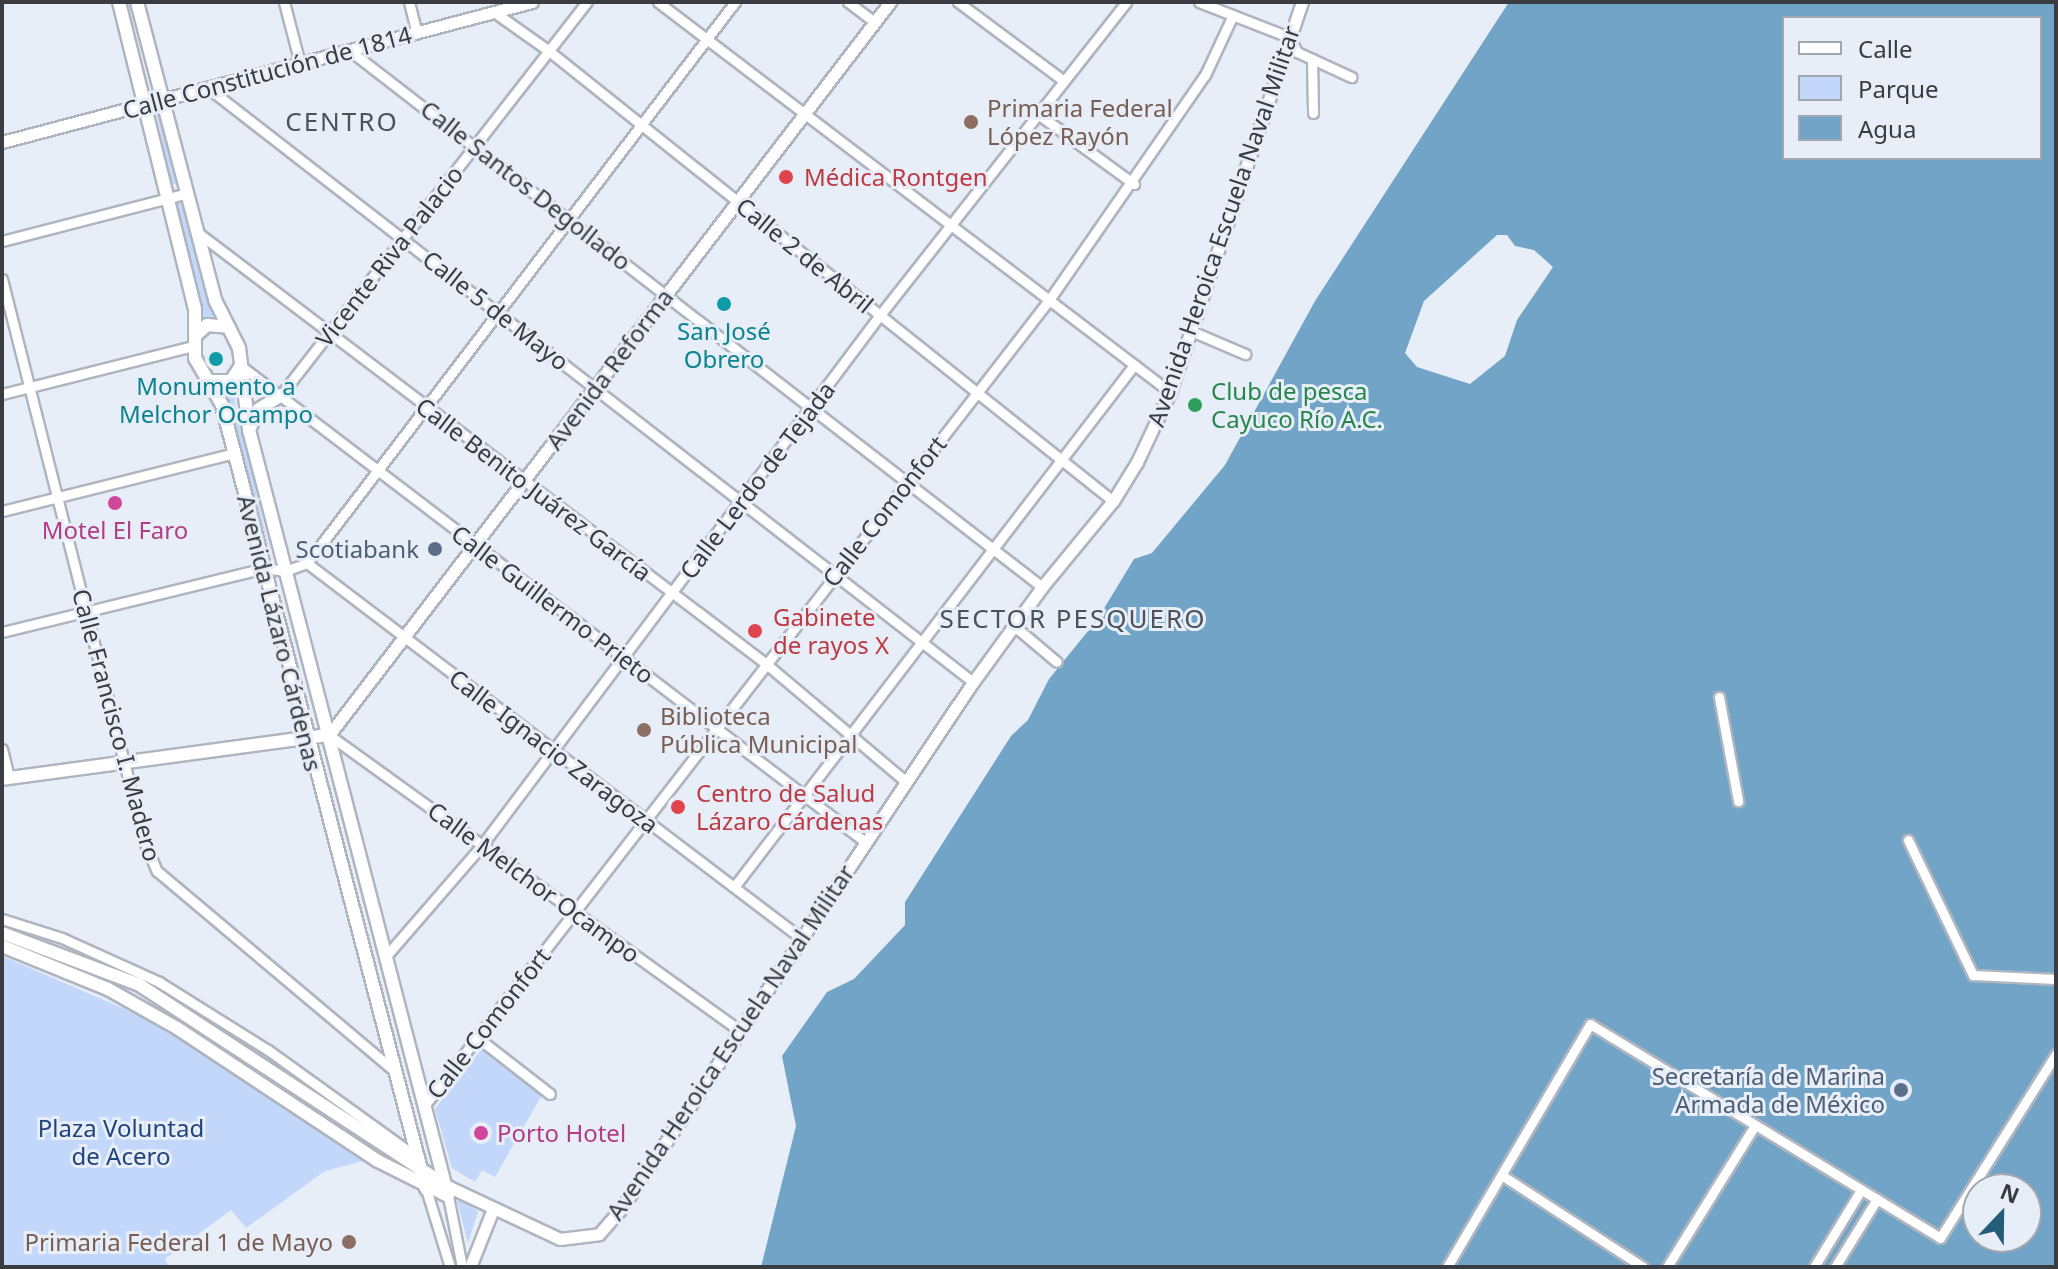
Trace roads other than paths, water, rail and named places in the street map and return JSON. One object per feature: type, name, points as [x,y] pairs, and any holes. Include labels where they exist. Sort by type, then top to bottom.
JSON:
[{"type":"main road","name":"Avenida Lázaro Cárdenas","points":[[119,2],[195,308],[194,340],[199,367],[211,381],[234,453],[305,738],[426,1189]]},
{"type":"main road","name":"Avenida Lázaro Cárdenas","points":[[137,2],[197,232],[228,327],[239,348],[249,430],[424,1106],[451,1191]]},
{"type":"main road","points":[[194,340],[207,325],[228,327]]},
{"type":"main road","points":[[211,381],[231,381],[241,366]]},
{"type":"main road","points":[[249,430],[259,409],[280,396]]},
{"type":"main road","points":[[6,778],[329,735]]},
{"type":"main road","points":[[2,933],[138,984],[451,1191]]},
{"type":"main road","points":[[2,946],[108,989],[177,1028],[426,1189],[451,1191]]},
{"type":"main road","points":[[371,980],[390,975]]},
{"type":"street","points":[[284,2],[300,64]]},
{"type":"street","points":[[409,2],[417,33]]},
{"type":"street","name":"Calle Constitución de 1814","points":[[2,142],[529,2]]},
{"type":"street","name":"Vicente Riva Palacio","points":[[280,396],[587,2]]},
{"type":"street","points":[[658,2],[1170,392]]},
{"type":"street","points":[[2,632],[264,568],[285,571],[307,563],[735,2]]},
{"type":"street","points":[[848,2],[875,22]]},
{"type":"street","name":"Avenida Reforma","points":[[329,735],[890,2]]},
{"type":"street","points":[[958,2],[1064,81]]},
{"type":"street","name":"Calle Lerdo de Tejada","points":[[386,956],[482,845],[880,315],[1126,2]]},
{"type":"street","points":[[1199,2],[1289,37],[1297,52],[1351,77]]},
{"type":"street","name":"Avenida Heroica Escuela Naval Militar","points":[[451,1191],[560,1239],[599,1234],[623,1206],[973,682],[1042,587],[1113,501],[1170,392],[1302,2]]},
{"type":"street","name":"Calle 2 de Abril","points":[[494,12],[549,51],[1113,501]]},
{"type":"street","name":"Calle Comonfort","points":[[424,1106],[1049,300],[1134,184],[1205,75],[1233,15]]},
{"type":"street","name":"Calle Santos Degollado","points":[[349,50],[476,144],[1042,587]]},
{"type":"street","points":[[1312,59],[1313,113]]},
{"type":"street","name":"Calle 5 de Mayo","points":[[208,88],[973,682]]},
{"type":"street","points":[[1038,114],[1134,184]]},
{"type":"street","points":[[2,241],[187,193]]},
{"type":"street","name":"Calle Benito Juárez García","points":[[197,232],[522,482],[765,663],[905,781]]},
{"type":"street","name":"Calle Francisco I. Madero","points":[[2,279],[144,841],[168,885],[393,1070]]},
{"type":"street","points":[[1191,331],[1245,354]]},
{"type":"street","points":[[2,394],[194,340]]},
{"type":"street","points":[[734,887],[1134,365]]},
{"type":"street","name":"Calle Guillermo Prieto","points":[[241,366],[864,841]]},
{"type":"street","points":[[2,511],[234,453]]},
{"type":"street","name":"Calle Ignacio Zaragoza","points":[[307,563],[801,938]]},
{"type":"street","points":[[1013,625],[1057,662]]},
{"type":"street","points":[[1719,697],[1738,801]]},
{"type":"street","name":"Calle Melchor Ocampo","points":[[329,735],[739,1030]]},
{"type":"street","points":[[2,749],[6,778]]},
{"type":"street","points":[[1908,840],[1973,975],[2056,979]]},
{"type":"street","points":[[2,919],[62,938],[159,982],[268,1050],[415,1156]]},
{"type":"street","points":[[1447,1267],[1590,1024],[1940,1238],[2056,1054]]},
{"type":"street","points":[[478,1038],[550,1094]]},
{"type":"street","points":[[1667,1267],[1755,1125]]},
{"type":"street","points":[[1503,1176],[1643,1267]]},
{"type":"street","name":"Avenida Lázaro Cárdenas","points":[[426,1189],[450,1267]]},
{"type":"street","points":[[1814,1267],[1861,1190]]},
{"type":"street","name":"Avenida Lázaro Cárdenas","points":[[451,1191],[462,1267]]},
{"type":"street","points":[[1835,1267],[1877,1199]]},
{"type":"street","points":[[470,1267],[493,1209]]},
{"type":"water","points":[[1509,2],[2056,2],[2056,1267],[761,1267],[796,1126],[782,1056],[827,992],[854,979],[905,925],[905,902],[1011,736],[1028,720],[1049,679],[1097,620],[1134,559],[1152,553],[1225,465],[1315,301]],"holes":[[[1497,235],[1507,235],[1515,246],[1534,250],[1553,267],[1517,320],[1505,356],[1470,384],[1417,367],[1405,353],[1424,301]]]},
{"type":"place","name":"Primaria Federal López Rayón","points":[[971,122]]},
{"type":"place","name":"Médica Rontgen","points":[[786,177]]},
{"type":"place","name":"San José Obrero","points":[[724,304]]},
{"type":"place","name":"Monumento a Melchor Ocampo","points":[[216,359]]},
{"type":"place","name":"Club de pesca Cayuco Río A.C.","points":[[1195,405]]},
{"type":"place","name":"Motel El Faro","points":[[115,503]]},
{"type":"place","name":"Scotiabank","points":[[435,549]]},
{"type":"place","name":"Gabinete de rayos X","points":[[755,631]]},
{"type":"place","name":"Biblioteca Pública Municipal","points":[[644,730]]},
{"type":"place","name":"Centro de Salud Lázaro Cárdenas","points":[[678,807]]},
{"type":"place","name":"Secretaría de Marina Armada de México","points":[[1901,1090]]},
{"type":"place","name":"Porto Hotel","points":[[481,1133]]},
{"type":"place","name":"Primaria Federal 1 de Mayo","points":[[349,1242]]},
{"type":"district","name":"CENTRO","points":[[342,122]]},
{"type":"district","name":"SECTOR PESQUERO","points":[[1073,619]]},
{"type":"park label","name":"Plaza Voluntad de Acero","points":[[121,1142]]}]
